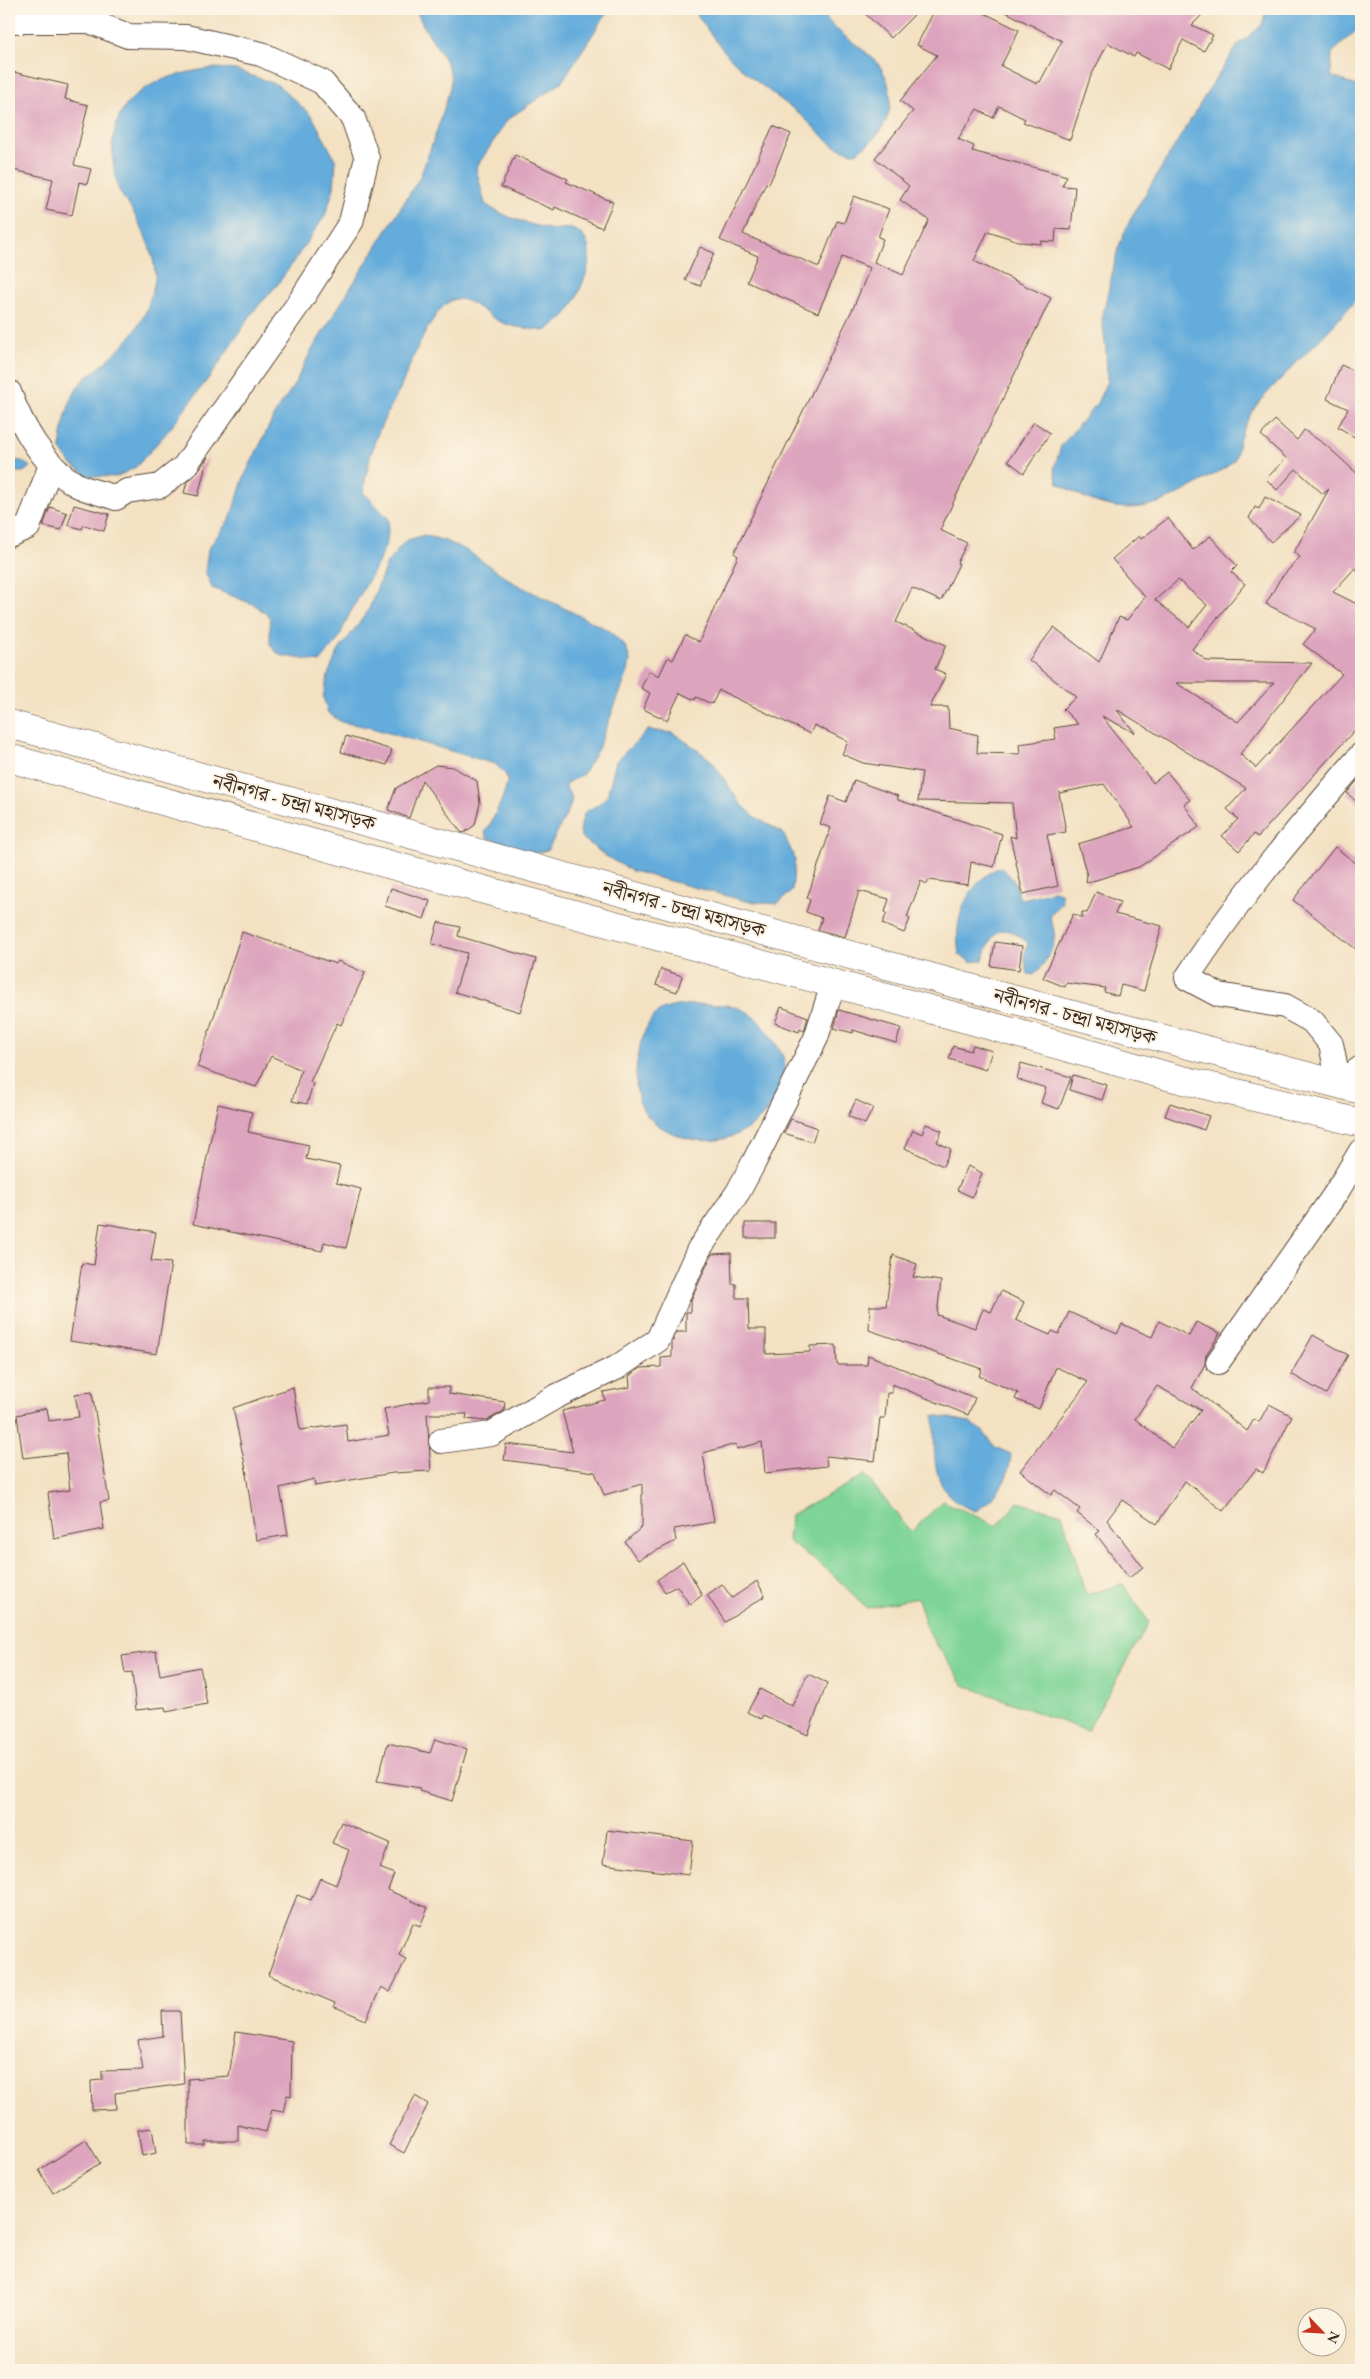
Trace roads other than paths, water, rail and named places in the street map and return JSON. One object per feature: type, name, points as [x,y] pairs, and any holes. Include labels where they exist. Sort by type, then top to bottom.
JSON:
[{"type":"highway","name":"নবীনগর - চন্দ্রা মহাসড়ক","points":[[9,724],[985,992],[1350,1087]]},
{"type":"highway","name":"নবীনগর - চন্দ্রা মহাসড়ক","points":[[9,758],[380,862],[1171,1077],[1361,1123]]},
{"type":"street","points":[[9,21],[89,21],[128,36],[186,37],[261,54],[322,82],[353,118],[367,158],[351,222],[297,306],[184,467],[160,486],[127,491],[116,498],[76,485],[51,465],[25,427],[9,392]]},
{"type":"street","points":[[18,531],[51,465]]},
{"type":"street","points":[[1350,1087],[1331,1044],[1312,1021],[1284,1006],[1219,996],[1187,978],[1215,934],[1267,865],[1361,755]]},
{"type":"street","points":[[441,1441],[491,1434],[555,1397],[616,1368],[658,1340],[699,1250],[738,1192],[816,1038],[833,984]]},
{"type":"street","points":[[1350,1087],[1361,1068]]},
{"type":"street","points":[[1218,1362],[1336,1194],[1361,1151]]},
{"type":"water","points":[[416,9],[607,9],[606,14],[561,83],[508,119],[476,168],[485,204],[500,213],[523,222],[551,229],[571,229],[583,236],[587,242],[589,257],[587,271],[571,308],[561,320],[545,331],[506,324],[464,300],[458,299],[449,302],[440,310],[423,337],[400,389],[382,423],[369,462],[363,492],[389,519],[387,541],[378,563],[349,615],[338,640],[320,662],[279,655],[270,644],[270,617],[255,605],[212,588],[205,571],[208,549],[231,517],[244,477],[276,412],[294,385],[311,351],[420,177],[444,110],[451,77],[444,59],[419,18]]},
{"type":"water","points":[[693,9],[821,9],[835,28],[868,54],[882,69],[889,88],[890,107],[881,131],[856,153],[846,151],[832,144],[801,115],[755,80],[727,55]]},
{"type":"water","points":[[1267,9],[1361,9],[1361,26],[1332,53],[1331,76],[1361,88],[1361,293],[1337,321],[1256,405],[1239,441],[1235,458],[1228,466],[1164,501],[1147,506],[1114,507],[1096,502],[1058,483],[1054,469],[1061,446],[1097,403],[1107,381],[1106,349],[1102,319],[1118,248],[1132,216],[1211,86],[1238,45],[1262,25]]},
{"type":"water","points":[[217,68],[236,70],[278,85],[312,116],[336,161],[334,188],[325,216],[278,284],[253,312],[214,371],[169,430],[136,467],[116,477],[88,476],[71,464],[60,448],[64,423],[72,397],[83,381],[131,336],[147,309],[155,279],[154,265],[147,240],[118,187],[113,159],[114,135],[120,115],[132,99],[147,87],[167,78]]},
{"type":"water","points":[[9,460],[21,461],[31,467],[23,472],[9,472]]},
{"type":"water","points":[[424,535],[446,541],[466,550],[516,584],[610,631],[626,647],[630,660],[628,672],[598,749],[583,774],[567,783],[566,788],[572,798],[570,807],[548,850],[534,853],[487,838],[485,832],[499,807],[507,780],[505,773],[495,764],[368,727],[341,722],[328,713],[323,697],[329,672],[339,650],[368,611],[387,563],[405,541]]},
{"type":"water","points":[[648,730],[673,733],[694,747],[712,761],[740,803],[754,816],[783,833],[795,859],[792,891],[777,904],[746,901],[632,871],[607,857],[581,837],[580,828],[584,813],[599,804],[607,796],[616,761]]},
{"type":"water","points":[[999,867],[1013,879],[1017,887],[1018,896],[1022,899],[1053,891],[1061,893],[1062,902],[1050,915],[1054,929],[1054,943],[1046,961],[1034,975],[1028,974],[1024,957],[1028,943],[1010,931],[1004,930],[994,936],[983,960],[971,962],[959,954],[958,928],[964,904],[978,883]]},
{"type":"water","points":[[689,1005],[726,1005],[745,1011],[760,1022],[781,1053],[785,1062],[785,1075],[775,1099],[753,1125],[740,1133],[725,1138],[709,1141],[693,1140],[661,1127],[649,1118],[643,1109],[636,1084],[640,1045],[649,1023],[661,1011]]},
{"type":"water","points":[[934,1415],[969,1422],[982,1430],[995,1447],[1011,1454],[1008,1472],[1001,1487],[976,1511],[960,1504],[949,1495],[942,1485],[937,1473],[935,1459]]}]
